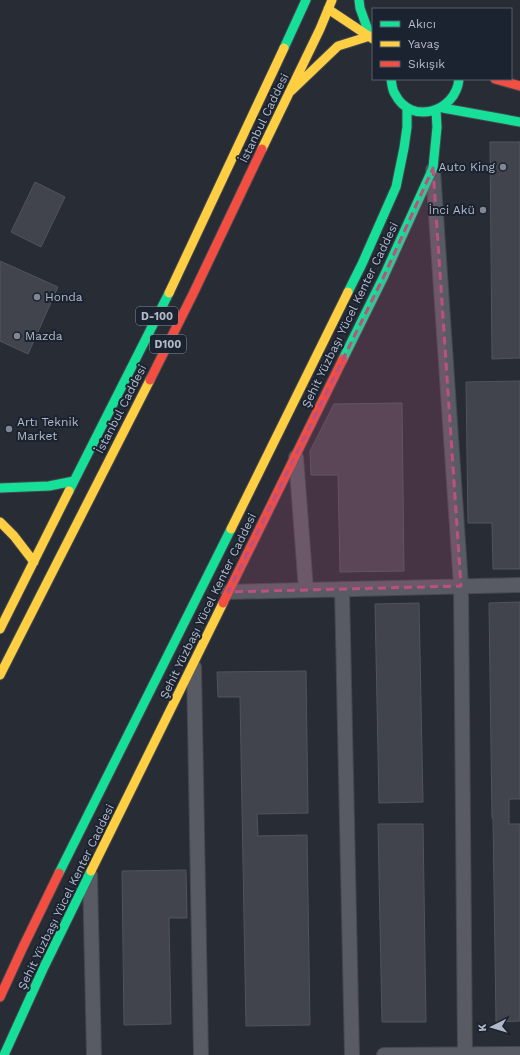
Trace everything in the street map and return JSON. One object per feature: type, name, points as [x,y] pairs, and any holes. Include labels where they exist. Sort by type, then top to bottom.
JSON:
[{"type":"main road","name":"İstanbul Caddesi","points":[[0,629],[172,286],[298,19],[316,4],[332,0]]},
{"type":"main road","points":[[359,0],[360,8],[371,38]]},
{"type":"main road","name":"İstanbul Caddesi","points":[[0,675],[193,294],[320,29],[316,4]]},
{"type":"main road","points":[[316,4],[371,38]]},
{"type":"main road","points":[[290,92],[338,46],[371,38]]},
{"type":"main road","points":[[391,80],[393,90],[398,100],[407,108],[418,112],[429,112],[439,109],[449,102],[456,91],[459,80]]},
{"type":"main road","points":[[499,80],[520,86]]},
{"type":"main road","name":"Şehit Yüzbaşı Yücel Kenter Caddesi","points":[[0,997],[30,933],[362,264],[396,187],[408,127],[407,108]]},
{"type":"main road","points":[[439,109],[520,122]]},
{"type":"main road","name":"Şehit Yüzbaşı Yücel Kenter Caddesi","points":[[4,1055],[44,968],[384,276],[433,168],[439,109]]},
{"type":"main road","points":[[0,488],[49,486],[74,481]]},
{"type":"main road","points":[[0,522],[14,536],[34,562]]},
{"type":"street","points":[[433,168],[461,586],[465,1054]]},
{"type":"street","points":[[296,455],[306,590]]},
{"type":"street","points":[[228,592],[520,584]]},
{"type":"street","points":[[342,589],[352,1055]]},
{"type":"street","points":[[194,663],[201,1055]]},
{"type":"street","points":[[90,874],[94,1055]]},
{"type":"street","points":[[384,1055],[520,1054]]},
{"type":"highlighted area","points":[[433,168],[461,586],[228,592],[384,276]]},
{"type":"building","points":[[490,142],[520,142],[520,358],[492,359]]},
{"type":"building","points":[[35,182],[65,197],[41,247],[11,232]]},
{"type":"building","points":[[0,261],[58,287],[28,354],[0,341]]},
{"type":"building","points":[[520,381],[520,569],[493,569],[492,523],[468,523],[466,382]]},
{"type":"building","points":[[402,403],[404,571],[340,572],[338,475],[311,475],[310,451],[334,404]]},
{"type":"building","points":[[520,602],[520,799],[509,799],[509,824],[520,824],[520,1021],[496,1022],[489,603]]},
{"type":"building","points":[[419,603],[423,802],[379,803],[375,604]]},
{"type":"building","points":[[306,671],[308,813],[257,814],[258,836],[307,835],[310,1025],[246,1026],[240,697],[218,697],[217,672]]},
{"type":"building","points":[[378,824],[423,824],[426,1022],[382,1022]]},
{"type":"building","points":[[186,870],[187,918],[169,918],[171,1024],[124,1025],[122,871]]},
{"type":"traffic: fast","points":[[284,48],[306,0]]},
{"type":"traffic: fast","points":[[359,0],[360,8],[370,36]]},
{"type":"traffic: fast","points":[[391,80],[394,92],[402,104],[411,110],[421,112],[432,111],[442,107],[450,100],[456,90],[459,80]]},
{"type":"traffic: fast","points":[[348,292],[396,187],[407,127],[407,108]]},
{"type":"traffic: fast","points":[[443,108],[520,122]]},
{"type":"traffic: fast","points":[[343,359],[384,276],[433,168],[437,127],[436,110]]},
{"type":"traffic: fast","points":[[69,491],[169,293]]},
{"type":"traffic: fast","points":[[0,488],[49,486],[74,481]]},
{"type":"traffic: fast","points":[[59,873],[231,529]]},
{"type":"traffic: fast","points":[[4,1055],[44,967],[91,871]]},
{"type":"traffic: slow","points":[[262,149],[320,29],[332,0]]},
{"type":"traffic: slow","points":[[328,9],[372,38]]},
{"type":"traffic: slow","points":[[291,91],[338,46],[370,36]]},
{"type":"traffic: slow","points":[[169,293],[284,48]]},
{"type":"traffic: slow","points":[[231,529],[348,292]]},
{"type":"traffic: slow","points":[[0,675],[150,380]]},
{"type":"traffic: slow","points":[[0,629],[69,491]]},
{"type":"traffic: slow","points":[[0,522],[14,536],[34,562]]},
{"type":"traffic: slow","points":[[91,871],[223,603]]},
{"type":"traffic: jam","points":[[499,80],[520,86]]},
{"type":"traffic: jam","points":[[150,380],[262,149]]},
{"type":"traffic: jam","points":[[223,603],[343,359]]},
{"type":"traffic: jam","points":[[0,997],[59,873]]},
{"type":"place","name":"Auto King","points":[[503,167]]},
{"type":"place","name":"İnci Akü","points":[[483,210]]},
{"type":"place","name":"Honda","points":[[37,297]]},
{"type":"place","name":"Mazda","points":[[17,336]]},
{"type":"place","name":"Artı Teknik Market","points":[[9,429]]}]
